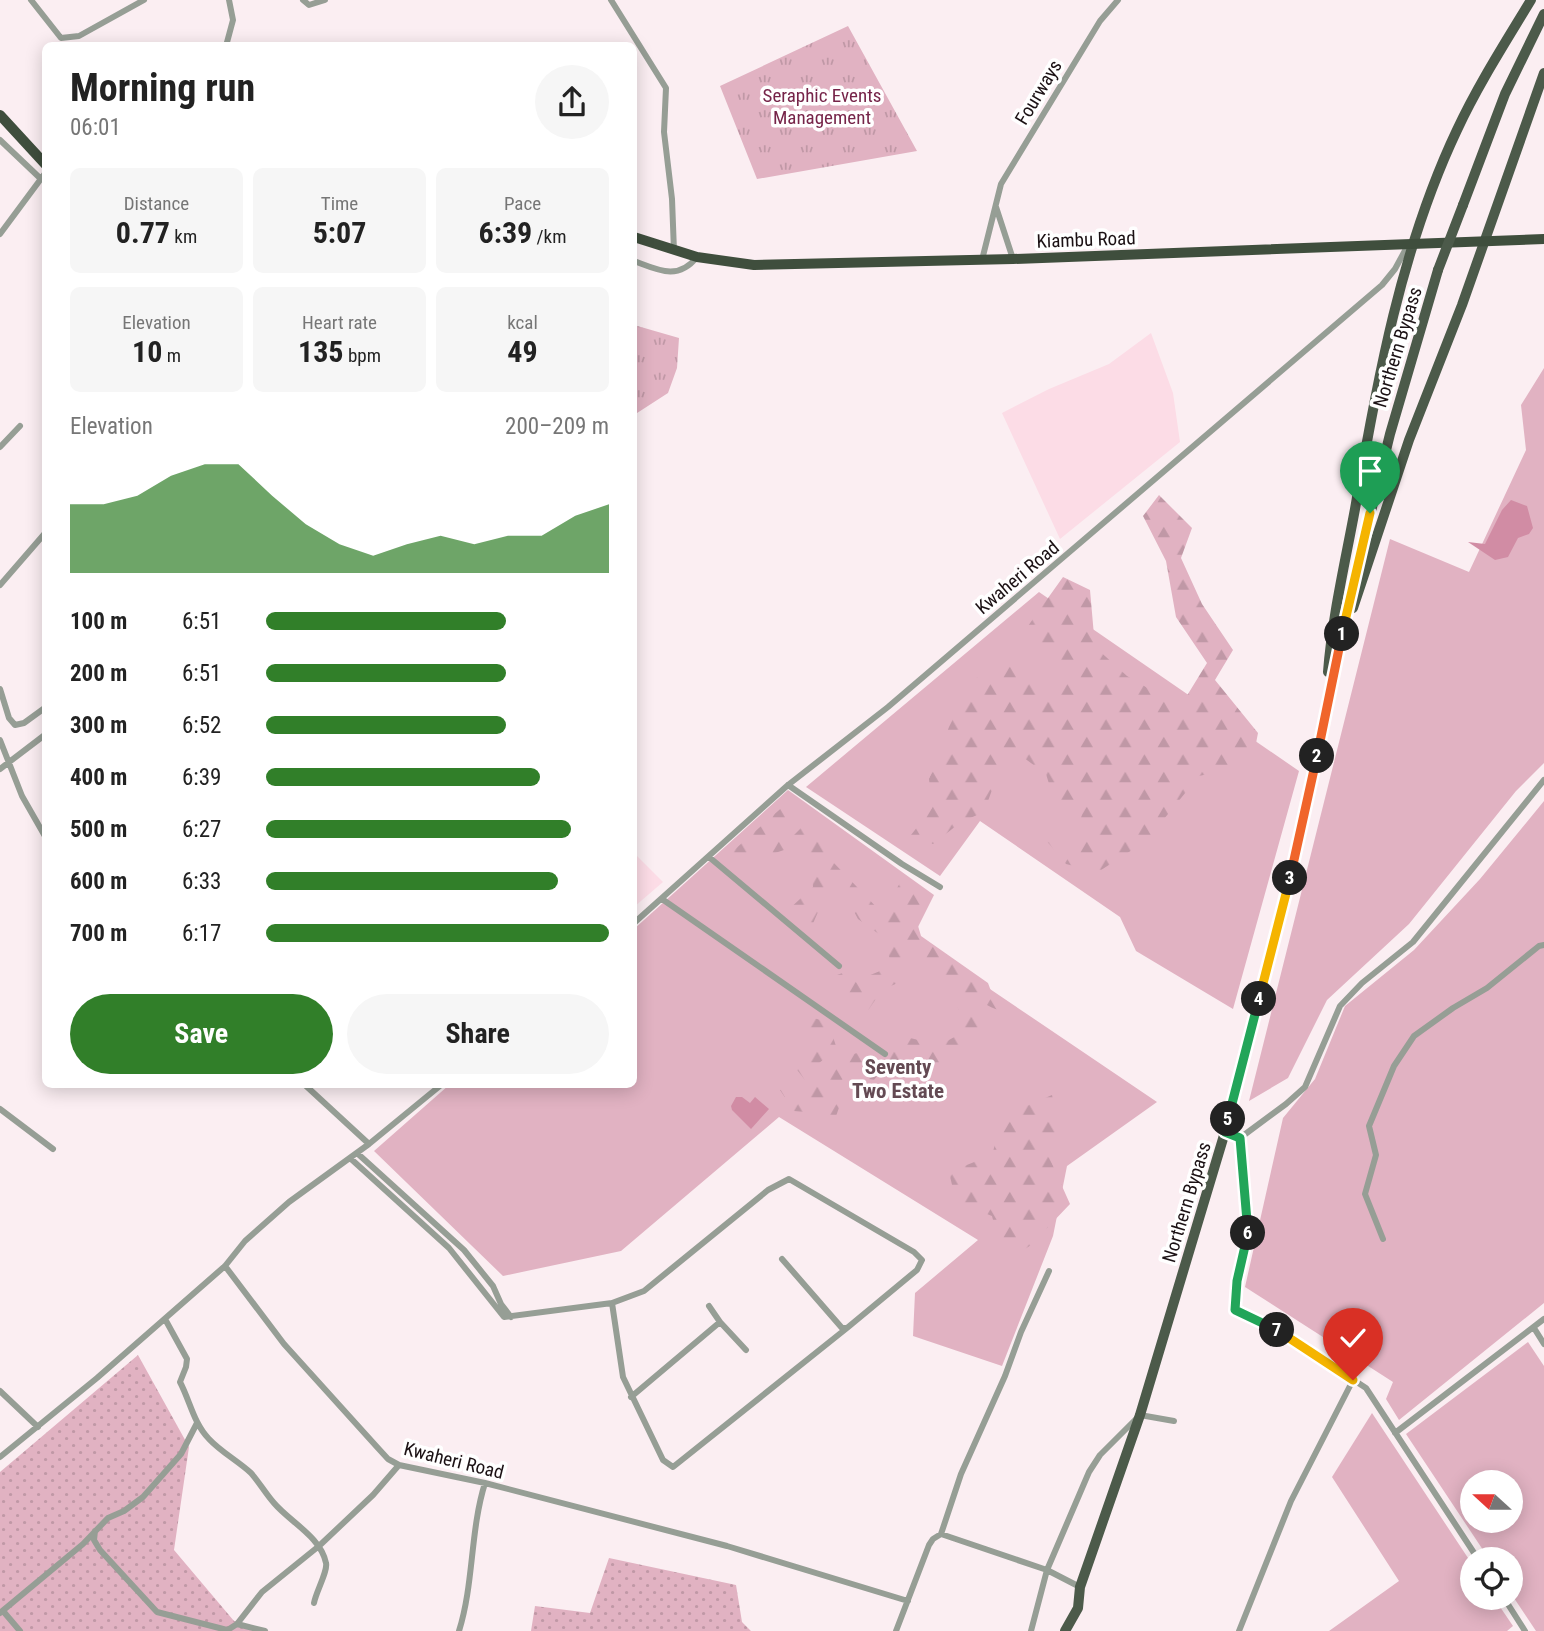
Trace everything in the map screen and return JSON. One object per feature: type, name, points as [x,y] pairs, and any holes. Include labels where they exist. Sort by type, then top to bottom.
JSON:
[{"type":"highway","points":[[0,115],[42,161]]},
{"type":"highway","name":"Kiambu Road","points":[[637,238],[697,257],[754,265],[1013,259],[1544,239]]},
{"type":"main road","points":[[1325,717],[1328,666],[1368,433],[1412,243],[1457,130],[1481,82],[1531,0]]},
{"type":"main road","name":"Northern Bypass","points":[[1065,1631],[1078,1608],[1080,1587],[1140,1415],[1225,1132],[1286,894],[1341,638],[1390,434],[1438,271],[1505,94],[1544,14]]},
{"type":"main road","points":[[1341,638],[1359,592],[1413,428],[1462,305],[1544,73]]},
{"type":"street","points":[[31,0],[64,42]]},
{"type":"street","points":[[61,38],[79,36],[144,0]]},
{"type":"street","points":[[227,42],[233,20],[229,0]]},
{"type":"street","points":[[303,0],[309,5],[325,0]]},
{"type":"street","points":[[611,0],[666,88],[664,132],[672,199],[674,251]]},
{"type":"street","name":"Fourways","points":[[982,260],[1001,184],[1100,21],[1118,0]]},
{"type":"street","points":[[0,140],[42,175]]},
{"type":"street","points":[[0,234],[42,177]]},
{"type":"street","points":[[996,205],[1013,259]]},
{"type":"street","name":"Kwaheri Road","points":[[637,920],[788,785],[888,707],[1381,285],[1412,243]]},
{"type":"street","points":[[637,262],[663,272],[676,273],[697,257]]},
{"type":"street","points":[[0,447],[20,426]]},
{"type":"street","points":[[0,585],[42,537]]},
{"type":"street","points":[[0,689],[9,718],[15,725],[24,723],[42,710]]},
{"type":"street","points":[[0,769],[42,737]]},
{"type":"street","points":[[0,740],[22,796],[42,831]]},
{"type":"street","points":[[1240,1138],[1305,1087],[1340,1006],[1413,942],[1544,780]]},
{"type":"street","points":[[788,785],[940,887]]},
{"type":"street","points":[[709,857],[839,966]]},
{"type":"street","points":[[662,899],[885,1054]]},
{"type":"street","points":[[1383,1239],[1365,1194],[1376,1156],[1369,1126],[1394,1066],[1414,1036],[1487,988],[1544,944]]},
{"type":"street","points":[[308,1088],[369,1144]]},
{"type":"street","points":[[0,1458],[225,1266],[245,1241],[289,1202],[369,1144],[436,1088]]},
{"type":"street","points":[[0,1110],[53,1149]]},
{"type":"street","points":[[1225,1132],[1240,1138]]},
{"type":"street","points":[[1240,1138],[1248,1238],[1237,1281],[1235,1310],[1268,1324],[1366,1388],[1470,1547]]},
{"type":"street","points":[[357,1153],[464,1250],[493,1286],[500,1304],[511,1317]]},
{"type":"street","points":[[349,1158],[457,1258],[504,1317],[612,1303],[644,1291],[768,1190],[792,1179],[921,1258],[921,1265],[917,1270],[673,1467],[663,1460],[631,1397],[621,1369],[612,1303]]},
{"type":"street","points":[[457,1258],[464,1250]]},
{"type":"street","points":[[782,1259],[842,1328],[847,1328]]},
{"type":"street","name":"Kwaheri Road","points":[[225,1266],[284,1344],[388,1459],[399,1465],[485,1483],[727,1546],[908,1601]]},
{"type":"street","points":[[896,1631],[929,1545],[942,1534],[961,1474],[1049,1271]]},
{"type":"street","points":[[709,1306],[746,1350]]},
{"type":"street","points":[[165,1319],[185,1353],[187,1364],[180,1382],[190,1399],[197,1423],[209,1439],[251,1473],[275,1504],[319,1546],[327,1568],[314,1603]]},
{"type":"street","points":[[1395,1433],[1544,1319]]},
{"type":"street","points":[[631,1397],[720,1322]]},
{"type":"street","points":[[1534,1328],[1544,1344]]},
{"type":"street","points":[[1239,1631],[1291,1500],[1353,1380]]},
{"type":"street","points":[[0,1391],[38,1427]]},
{"type":"street","points":[[1031,1631],[1047,1570],[1088,1472],[1100,1455],[1140,1415],[1174,1422]]},
{"type":"street","points":[[20,1631],[1,1612],[83,1544],[107,1518],[124,1511],[143,1496],[181,1454],[197,1423]]},
{"type":"street","points":[[95,1531],[94,1540],[100,1550],[157,1612],[227,1630],[237,1624],[262,1592],[319,1546],[373,1495],[399,1465]]},
{"type":"street","points":[[459,1631],[479,1502],[485,1483]]},
{"type":"street","points":[[942,1534],[1047,1570],[1080,1587]]},
{"type":"street","points":[[83,1544],[100,1550]]},
{"type":"street","points":[[1511,1610],[1523,1630]]},
{"type":"street","points":[[237,1624],[265,1631]]},
{"type":"shaded area","points":[[1151,333],[1173,393],[1180,442],[1060,539],[1002,413],[1049,389],[1109,364]]},
{"type":"shaded area","points":[[1511,500],[1527,506],[1533,528],[1529,534],[1518,538],[1508,557],[1495,560],[1468,542],[1485,544],[1502,510]]},
{"type":"shaded area","points":[[637,856],[663,882],[637,904]]},
{"type":"shaded area","points":[[736,1097],[742,1097],[750,1103],[755,1097],[769,1109],[751,1129],[732,1110],[731,1106]]},
{"type":"green space","name":"Seraphic Events Management","points":[[848,26],[917,151],[757,179],[720,86]]},
{"type":"green space","points":[[637,326],[679,338],[677,368],[668,393],[637,413]]},
{"type":"green space","points":[[1544,368],[1544,763],[1516,791],[1409,924],[1327,1000],[1288,1078],[1249,1101],[1390,539],[1469,572],[1526,450],[1521,405]]},
{"type":"green space","points":[[1159,495],[1192,528],[1181,558],[1202,604],[1233,650],[1215,680],[1258,733],[1252,764],[1199,776],[1146,841],[1098,872],[1066,864],[1045,839],[1078,837],[1083,806],[1054,800],[1046,774],[1020,755],[992,790],[984,812],[961,822],[933,844],[911,835],[932,808],[929,779],[949,727],[972,681],[1005,658],[1038,676],[1055,708],[1067,676],[1018,640],[1063,577],[1090,590],[1095,647],[1127,676],[1180,707],[1207,663],[1176,617],[1166,561],[1143,516]]},
{"type":"green space","points":[[1039,592],[1299,771],[1233,1009],[1136,951],[1120,917],[980,821],[940,876],[806,787]]},
{"type":"green space","points":[[788,790],[934,895],[913,937],[1157,1102],[1067,1166],[1053,1236],[1002,1366],[913,1336],[915,1293],[978,1240],[779,1117],[621,1251],[503,1276],[374,1151],[446,1088],[637,1088],[637,926]]},
{"type":"green space","points":[[1544,801],[1544,1303],[1399,1420],[1386,1399],[1393,1382],[1245,1287],[1283,1118],[1315,1079],[1345,1006],[1414,950],[1480,879]]},
{"type":"green space","points":[[787,803],[792,811],[777,834],[789,840],[801,828],[818,835],[832,861],[882,913],[903,878],[925,895],[916,919],[921,936],[988,983],[998,1010],[940,977],[906,948],[906,966],[902,981],[882,990],[867,1012],[850,1010],[836,988],[837,975],[848,971],[860,987],[868,976],[892,966],[883,937],[858,919],[848,900],[828,889],[811,928],[793,921],[787,911],[813,887],[811,862],[790,848],[772,854],[756,851],[739,868],[724,859]]},
{"type":"green space","points":[[957,1005],[981,1015],[978,1047],[941,1065],[912,1056],[885,1066],[874,1080],[848,1075],[830,1090],[842,1099],[834,1122],[818,1113],[794,1111],[780,1090],[808,1084],[791,1062],[810,1034],[792,1027],[806,1016],[828,1022],[837,1049],[819,1063],[838,1064],[852,1054],[871,1051],[910,1038],[940,1045],[965,1031]]},
{"type":"green space","points":[[1052,1095],[1059,1128],[1049,1157],[1070,1204],[1031,1245],[1004,1263],[992,1216],[956,1202],[949,1172],[992,1155],[1003,1116]]},
{"type":"green space","points":[[1528,1342],[1544,1366],[1544,1631],[1536,1631],[1522,1610],[1523,1547],[1481,1547],[1472,1533],[1523,1533],[1523,1470],[1460,1470],[1460,1515],[1406,1434]]},
{"type":"green space","points":[[138,1355],[189,1447],[174,1550],[234,1621],[269,1631],[0,1631],[0,1472]]},
{"type":"green space","points":[[1372,1413],[1461,1547],[1460,1610],[1502,1610],[1513,1626],[1507,1631],[1329,1631],[1399,1581],[1332,1477]]},
{"type":"green space","points":[[609,1558],[736,1585],[742,1622],[751,1631],[531,1631],[535,1606],[590,1613]]},
{"type":"district","name":"Seventy Two Estate","points":[[898,1079]]},
{"type":"route","points":[[1353,1380],[1268,1324],[1235,1310],[1237,1281],[1248,1238],[1248,1227],[1243,1196],[1240,1138],[1225,1132],[1286,894],[1370,513]]}]
